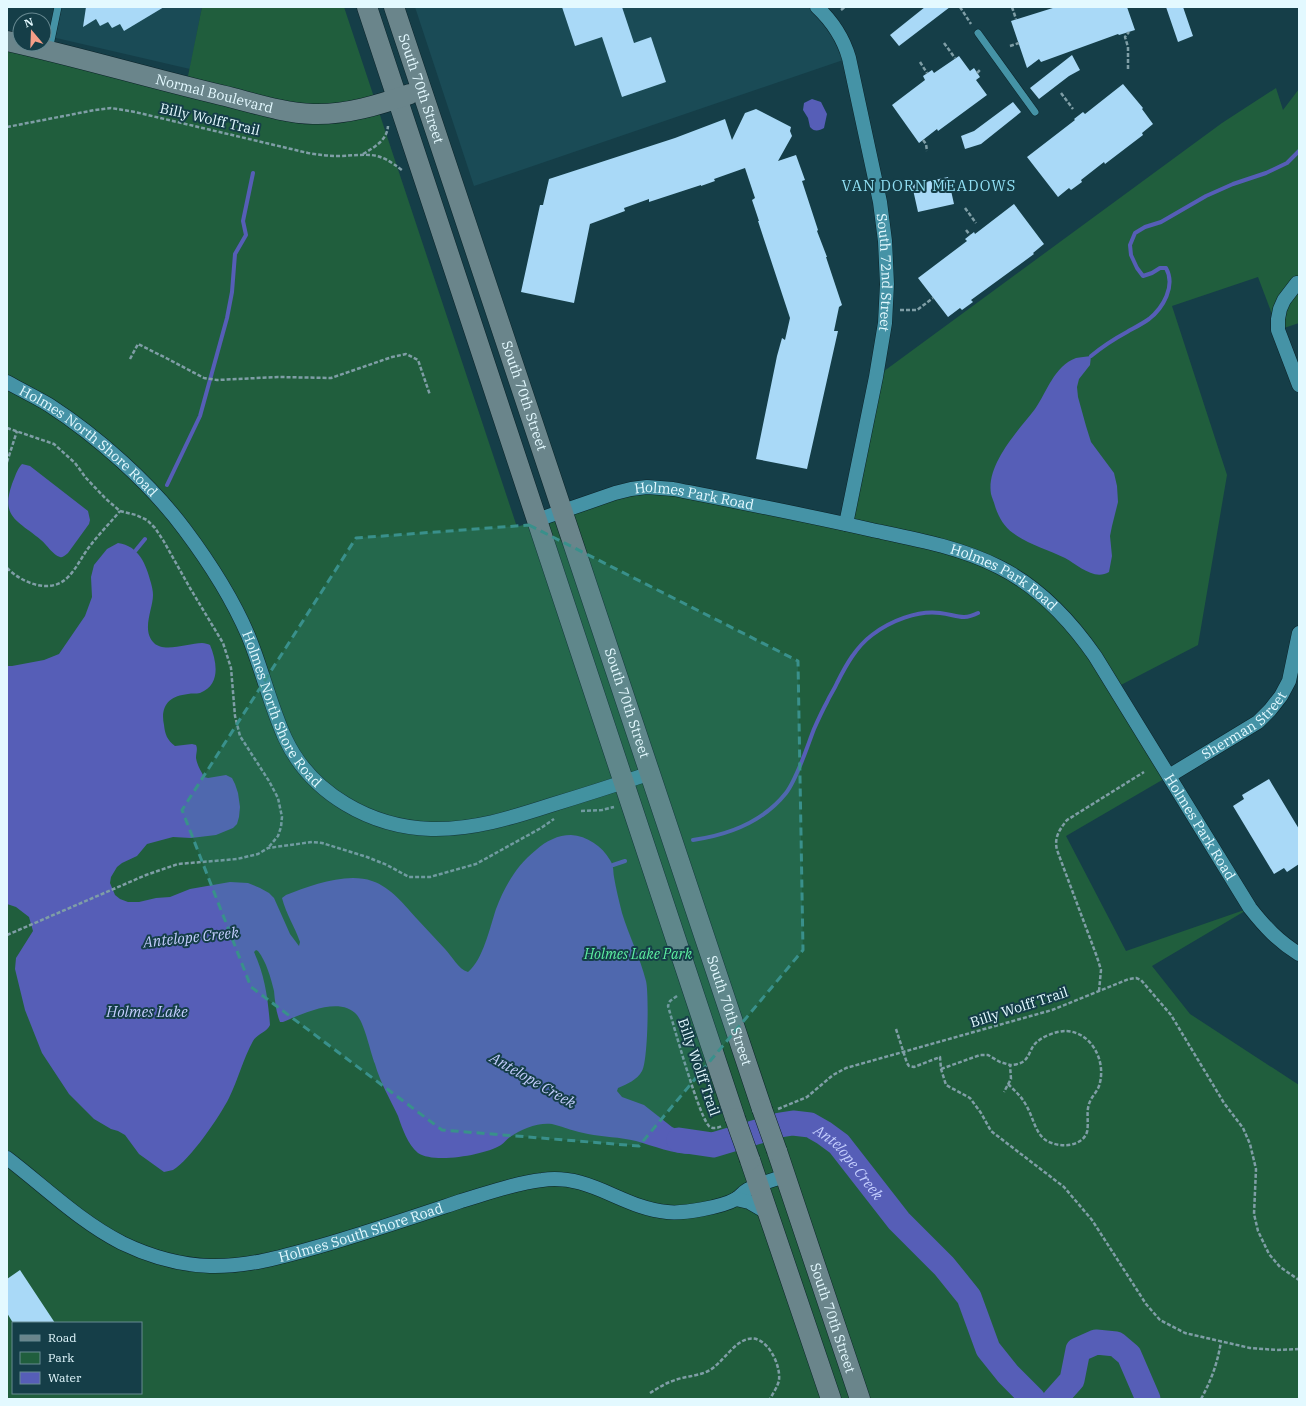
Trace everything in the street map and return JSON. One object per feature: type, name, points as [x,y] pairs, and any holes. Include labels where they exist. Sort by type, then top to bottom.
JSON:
[{"type":"main road","name":"South 70th Street","points":[[367,7],[624,782],[729,1122],[750,1160],[831,1399]]},
{"type":"main road","name":"South 70th Street","points":[[394,7],[651,773],[769,1109],[777,1151],[860,1399]]},
{"type":"main road","name":"Normal Boulevard","points":[[52,52],[199,90],[301,113],[328,114],[343,112],[367,107],[422,90]]},
{"type":"street","name":"South 72nd Street","points":[[817,7],[836,28],[844,43],[849,58],[880,202],[885,241],[887,284],[885,323],[876,377],[846,524]]},
{"type":"street","points":[[1297,283],[1284,300],[1280,309],[1278,330],[1299,385]]},
{"type":"street","name":"Holmes North Shore Road","points":[[7,382],[49,405],[100,443],[144,483],[184,528],[225,592],[248,636],[278,721],[286,740],[299,762],[317,782],[350,807],[363,814],[392,824],[430,829],[455,829],[480,826],[507,819],[651,773]]},
{"type":"street","name":"Holmes Park Road","points":[[537,520],[623,491],[640,487],[655,487],[673,489],[846,524],[944,546],[973,555],[1000,567],[1029,586],[1053,605],[1080,634],[1250,908],[1263,925],[1278,940],[1299,954]]},
{"type":"street","name":"Sherman Street","points":[[1169,776],[1258,722],[1270,710],[1281,696],[1295,673],[1299,633]]},
{"type":"street","name":"Holmes South Shore Road","points":[[7,1158],[79,1216],[121,1242],[144,1253],[172,1261],[210,1266],[242,1264],[266,1260],[297,1252],[338,1241],[494,1191],[525,1182],[544,1179],[562,1178],[578,1181],[594,1186],[640,1206],[667,1212],[694,1211],[736,1199],[745,1191],[785,1176]]},
{"type":"street","points":[[736,1199],[749,1202],[768,1213]]},
{"type":"lane","points":[[52,36],[58,7]]},
{"type":"lane","points":[[978,33],[1035,112]]},
{"type":"path","points":[[842,10],[845,7]]},
{"type":"path","points":[[960,7],[971,24]]},
{"type":"path","points":[[1012,7],[1016,20]]},
{"type":"path","points":[[1128,70],[1128,47],[1125,38],[1129,32]]},
{"type":"path","points":[[944,43],[955,58]]},
{"type":"path","points":[[1010,46],[1019,44]]},
{"type":"path","points":[[920,62],[927,73]]},
{"type":"path","points":[[977,73],[980,70]]},
{"type":"path","points":[[1061,93],[1073,109]]},
{"type":"path","name":"Billy Wolff Trail","points":[[7,128],[111,108],[135,112],[308,153],[325,156],[363,154],[373,155],[389,160],[405,172]]},
{"type":"path","points":[[363,154],[375,147],[384,138],[388,132],[388,123]]},
{"type":"path","points":[[923,140],[926,144],[927,151]]},
{"type":"path","points":[[965,208],[976,223]]},
{"type":"path","points":[[966,230],[970,235]]},
{"type":"path","points":[[900,310],[916,311],[933,298]]},
{"type":"path","points":[[130,359],[138,344],[168,358],[204,378],[218,380],[278,377],[331,378],[392,357],[406,354],[418,360],[430,396]]},
{"type":"path","points":[[7,428],[54,444],[75,463],[94,487],[120,511],[136,515],[146,520],[155,528],[173,555],[190,588],[223,643],[231,668],[235,716],[240,736],[274,791],[282,817],[278,836],[268,848],[258,854],[237,859],[178,864],[146,875],[22,927],[7,935]]},
{"type":"path","points":[[7,462],[17,431]]},
{"type":"path","points":[[7,568],[26,581],[41,586],[50,586],[61,582],[68,578],[89,547],[120,511]]},
{"type":"path","points":[[1099,991],[1101,970],[1056,843],[1059,831],[1067,820],[1144,772]]},
{"type":"path","points":[[573,812],[602,810],[614,807]]},
{"type":"path","points":[[268,848],[312,842],[322,843],[367,857],[387,865],[409,877],[430,877],[476,864],[561,817]]},
{"type":"path","name":"Billy Wolff Trail","points":[[769,1109],[796,1102],[807,1097],[833,1075],[846,1068],[1052,1010],[1129,979],[1136,978],[1141,980],[1171,1015],[1224,1103],[1242,1128],[1250,1144],[1256,1169],[1254,1214],[1258,1231],[1269,1254],[1280,1267],[1299,1280]]},
{"type":"path","name":"Billy Wolff Trail","points":[[677,996],[670,1001],[668,1006],[693,1088],[705,1121],[710,1127],[716,1128],[729,1122]]},
{"type":"path","points":[[896,1029],[909,1066],[914,1067],[940,1057],[941,1069],[946,1085],[970,1098],[981,1113],[991,1131],[1064,1187],[1092,1220],[1146,1304],[1160,1320],[1185,1333],[1250,1348],[1277,1350],[1299,1349]]},
{"type":"path","points":[[941,1069],[980,1055],[988,1055],[1000,1062],[1010,1065],[1017,1064],[1024,1061],[1034,1045],[1040,1040],[1058,1032],[1067,1031],[1086,1037],[1091,1042],[1097,1053],[1101,1079],[1099,1087],[1089,1104],[1087,1131],[1083,1138],[1070,1145],[1057,1144],[1047,1141],[1040,1134],[1027,1106],[1019,1094],[1008,1084]]},
{"type":"path","points":[[1004,1092],[1011,1079],[1010,1065]]},
{"type":"path","points":[[650,1393],[675,1380],[709,1371],[719,1364],[741,1341],[753,1338],[760,1340],[768,1346],[776,1364],[779,1379],[770,1399]]},
{"type":"path","points":[[1201,1399],[1209,1383],[1221,1341]]},
{"type":"highlighted area","points":[[529,525],[798,661],[803,950],[639,1146],[442,1130],[251,987],[182,810],[356,538]]},
{"type":"shaded area","points":[[58,7],[202,7],[190,69],[52,37]]},
{"type":"shaded area","points":[[415,7],[817,7],[849,58],[474,186]]},
{"type":"green space","name":"Holmes Lake Park","points":[[202,7],[344,7],[517,527],[631,489],[846,524],[876,377],[1222,123],[1276,88],[1283,110],[1299,89],[1299,323],[1278,330],[1258,277],[1172,306],[1227,475],[1198,645],[1115,688],[1169,776],[1066,836],[1126,951],[1250,908],[1152,966],[1190,1014],[1299,1085],[1299,1399],[7,1399],[7,41],[12,42],[12,52],[51,52],[186,86]]},
{"type":"water","points":[[812,99],[821,102],[827,114],[824,128],[818,130],[813,130],[810,127],[808,118],[803,110],[804,103]]},
{"type":"water","points":[[1091,356],[1090,365],[1079,379],[1077,387],[1078,397],[1091,442],[1114,473],[1118,502],[1110,536],[1112,556],[1109,572],[1098,575],[1086,571],[1059,555],[1025,541],[1013,533],[1004,524],[996,510],[991,494],[993,471],[998,460],[1012,438],[1035,409],[1057,373],[1068,362],[1076,358]]},
{"type":"water","points":[[22,464],[30,466],[88,511],[90,520],[89,524],[68,553],[63,557],[55,554],[41,540],[19,523],[10,512],[8,504],[9,495],[16,473]]},
{"type":"water","name":"Holmes Lake","points":[[118,543],[131,548],[136,552],[147,569],[153,590],[153,601],[148,632],[154,643],[158,646],[164,647],[177,647],[197,643],[210,645],[216,672],[211,685],[200,693],[181,695],[167,703],[163,712],[164,728],[168,739],[175,746],[196,745],[196,758],[204,777],[208,778],[226,775],[232,778],[238,793],[240,807],[237,824],[233,828],[216,835],[191,838],[173,837],[147,844],[137,856],[117,867],[111,877],[110,883],[115,895],[128,902],[139,902],[156,898],[170,897],[190,889],[230,882],[248,883],[269,893],[274,898],[290,934],[299,946],[300,942],[282,898],[296,891],[328,881],[351,878],[372,881],[391,892],[403,903],[442,945],[458,965],[468,972],[478,960],[482,952],[503,892],[517,870],[529,856],[548,841],[566,835],[583,837],[603,850],[612,864],[622,913],[641,963],[647,988],[646,1054],[644,1065],[642,1071],[637,1077],[618,1088],[617,1091],[622,1097],[644,1105],[672,1127],[685,1133],[707,1139],[713,1145],[708,1151],[694,1154],[678,1153],[636,1141],[588,1134],[552,1124],[542,1124],[519,1131],[501,1145],[493,1149],[472,1155],[435,1158],[418,1153],[411,1146],[382,1084],[365,1031],[357,1015],[350,1009],[331,1006],[310,1011],[280,1022],[270,975],[266,965],[256,950],[254,952],[261,970],[265,988],[270,1025],[253,1041],[225,1106],[196,1148],[180,1165],[173,1170],[164,1172],[139,1154],[125,1135],[94,1119],[69,1094],[42,1053],[25,1010],[15,969],[16,958],[33,931],[29,917],[16,907],[7,904],[7,666],[44,660],[59,654],[85,616],[92,597],[91,577],[94,565],[107,549]]},
{"type":"building","points":[[86,7],[164,7],[124,31],[120,24],[112,28],[108,22],[100,26],[96,19],[83,27]]},
{"type":"building","points":[[562,7],[622,7],[634,43],[651,37],[666,82],[622,97],[602,37],[575,46]]},
{"type":"building","points":[[925,7],[950,7],[899,46],[890,35]]},
{"type":"building","points":[[1056,7],[1127,7],[1135,30],[1119,35],[1118,34],[1041,62],[1039,59],[1027,68],[1011,21]]},
{"type":"building","points":[[1166,7],[1183,7],[1193,36],[1178,42]]},
{"type":"building","points":[[1072,55],[1080,70],[1069,76],[1039,99],[1030,88]]},
{"type":"building","points":[[959,56],[970,71],[974,68],[980,77],[976,80],[987,95],[919,143],[892,105],[925,80],[923,76],[932,70],[934,73]]},
{"type":"building","points":[[1123,84],[1143,108],[1142,109],[1153,124],[1142,133],[1143,135],[1105,164],[1104,162],[1081,180],[1082,182],[1071,190],[1069,188],[1058,197],[1027,157],[1075,120],[1074,119],[1083,112],[1085,114]]},
{"type":"building","points":[[1013,102],[1021,112],[981,144],[965,149],[961,136],[974,131]]},
{"type":"building","points":[[756,109],[791,127],[790,131],[792,136],[778,161],[796,155],[805,180],[802,181],[818,230],[817,231],[842,305],[839,307],[834,331],[838,331],[807,469],[756,459],[777,356],[782,338],[785,340],[790,318],[758,221],[752,200],[755,198],[745,168],[714,179],[715,181],[701,186],[649,202],[649,199],[624,208],[625,211],[590,224],[574,303],[521,292],[540,205],[543,205],[549,179],[675,138],[725,119],[732,140],[745,113]]},
{"type":"building","points":[[948,177],[954,204],[918,212],[912,185]]},
{"type":"building","points":[[1014,204],[1044,244],[1033,253],[1034,254],[971,300],[973,302],[962,310],[960,308],[948,317],[918,278],[967,241],[965,239],[974,232],[975,234]]},
{"type":"building","points":[[1269,779],[1299,829],[1299,864],[1287,872],[1284,868],[1274,874],[1233,806],[1244,799],[1242,795]]},
{"type":"building","points":[[20,1270],[54,1322],[12,1322],[7,1313],[7,1279]]},
{"type":"waterway","points":[[1091,356],[1113,340],[1149,319],[1159,309],[1169,289],[1170,282],[1166,268],[1160,268],[1143,276],[1137,268],[1131,255],[1130,245],[1135,233],[1145,227],[1161,222],[1206,196],[1233,184],[1266,173],[1287,163],[1299,151]]},
{"type":"waterway","points":[[167,485],[200,416],[227,318],[232,292],[235,254],[246,235],[243,221],[253,173]]},
{"type":"waterway","points":[[136,550],[145,539]]},
{"type":"waterway","points":[[693,840],[719,835],[744,826],[767,812],[786,793],[798,771],[820,716],[844,670],[856,651],[872,635],[896,621],[923,613],[940,613],[959,617],[968,617],[978,613]]},
{"type":"waterway","points":[[613,865],[625,861]]},
{"type":"waterway","name":"Antelope Creek","points":[[679,1140],[713,1145],[780,1125],[793,1123],[810,1125],[824,1133],[839,1144],[899,1221],[944,1266],[969,1297],[988,1349],[1008,1374],[1033,1399]]},
{"type":"waterway","name":"Antelope Creek","points":[[1055,1399],[1072,1380],[1078,1350],[1096,1342],[1116,1344],[1129,1355],[1148,1399]]},
{"type":"district","name":"VAN DORN MEADOWS","points":[[929,185]]}]
